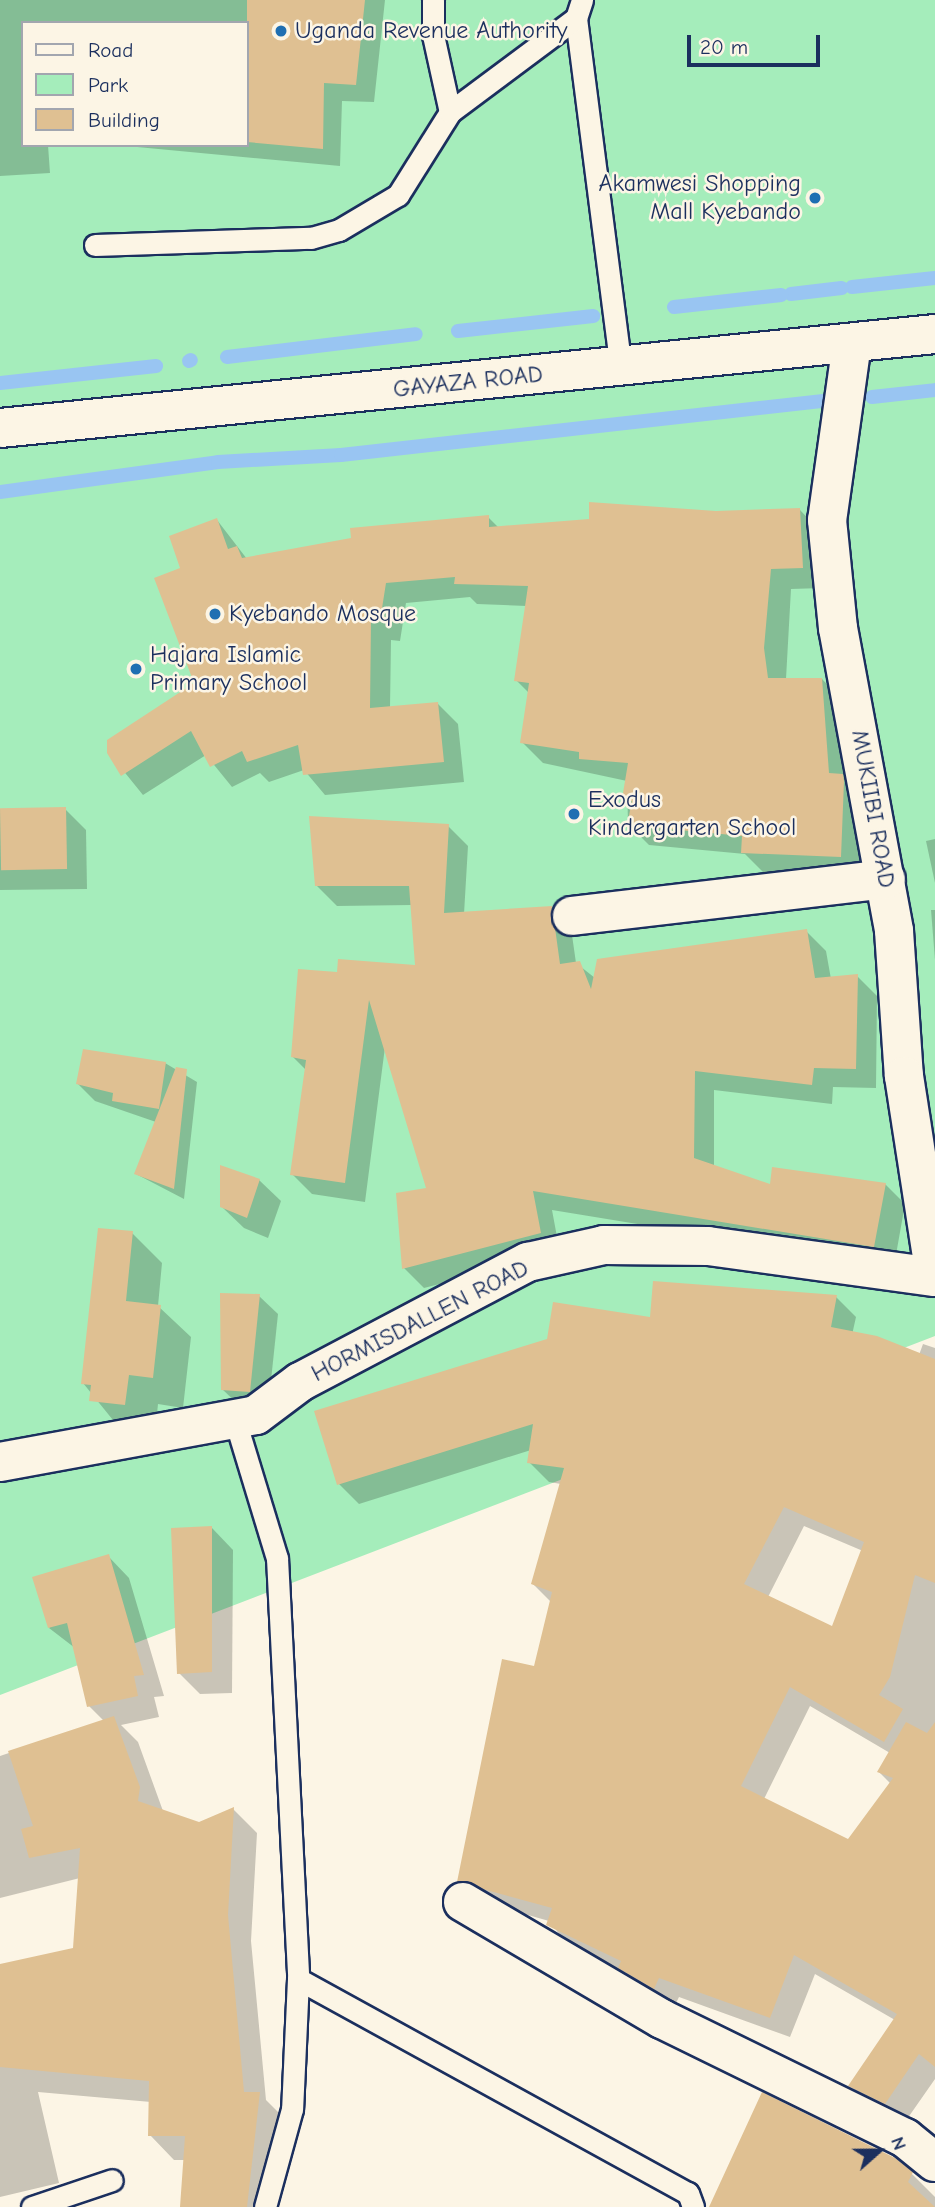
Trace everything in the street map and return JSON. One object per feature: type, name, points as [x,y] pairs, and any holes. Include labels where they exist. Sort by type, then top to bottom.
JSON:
[{"type":"street","name":"GAYAZA ROAD","points":[[0,428],[935,334]]},
{"type":"street","name":"MUKIIBI ROAD","points":[[852,343],[827,520],[838,628],[886,879],[912,1144],[935,1277]]},
{"type":"street","points":[[572,916],[886,879]]},
{"type":"street","name":"HORMISDALLEN ROAD","points":[[0,1462],[256,1415],[300,1382],[528,1262],[604,1245],[708,1246],[935,1277]]},
{"type":"street","points":[[463,1902],[662,2019],[905,2138],[935,2162]]},
{"type":"lane","points":[[433,0],[433,35],[450,112]]},
{"type":"lane","points":[[95,245],[311,238],[339,230],[398,195],[450,112],[579,9]]},
{"type":"lane","points":[[579,9],[621,367]]},
{"type":"lane","points":[[235,1420],[277,1558],[298,1979],[292,2109],[265,2207]]},
{"type":"lane","points":[[298,1979],[688,2193],[693,2207]]},
{"type":"lane","points":[[32,2207],[112,2180]]},
{"type":"green space","points":[[0,0],[935,0],[935,1336],[0,1695]]},
{"type":"building","points":[[247,0],[365,0],[356,85],[324,83],[323,149],[248,142]]},
{"type":"building","points":[[589,502],[716,511],[800,508],[803,568],[771,569],[764,648],[768,678],[822,678],[829,773],[843,774],[844,781],[841,857],[741,853],[742,836],[627,825],[632,801],[622,799],[628,763],[579,759],[579,752],[520,743],[529,683],[514,681],[528,586],[454,584],[455,577],[386,583],[380,621],[371,620],[370,708],[438,702],[444,762],[303,775],[298,745],[247,762],[242,751],[210,767],[191,731],[121,776],[107,753],[107,740],[194,683],[154,578],[180,568],[169,536],[217,518],[228,549],[237,546],[242,558],[351,538],[350,528],[489,515],[489,527],[589,519]]},
{"type":"building","points":[[66,807],[67,869],[1,870],[0,808]]},
{"type":"building","points":[[309,816],[449,824],[444,913],[552,906],[560,964],[580,961],[591,989],[597,959],[807,929],[815,978],[858,974],[856,1069],[814,1068],[812,1085],[695,1071],[694,1158],[770,1184],[772,1167],[886,1183],[874,1247],[533,1191],[541,1233],[402,1269],[396,1193],[426,1188],[369,1000],[345,1183],[290,1175],[306,1060],[291,1057],[298,969],[337,972],[338,959],[415,965],[409,886],[315,886]]},
{"type":"building","points":[[83,1049],[166,1062],[159,1109],[112,1101],[113,1093],[76,1084]]},
{"type":"building","points":[[176,1067],[187,1069],[174,1189],[134,1174]]},
{"type":"building","points":[[220,1165],[260,1179],[247,1218],[220,1207]]},
{"type":"building","points":[[98,1228],[133,1231],[126,1301],[161,1305],[153,1378],[129,1375],[125,1405],[89,1401],[91,1385],[81,1384]]},
{"type":"building","points":[[653,1281],[837,1295],[831,1327],[877,1336],[935,1359],[935,1583],[915,1575],[890,1677],[879,1695],[903,1709],[884,1742],[790,1687],[741,1786],[848,1839],[893,1778],[877,1772],[906,1722],[927,1733],[935,1722],[935,2067],[919,2054],[885,2104],[848,2086],[897,2014],[794,1955],[770,2018],[659,1978],[654,1989],[618,1968],[621,1961],[546,1925],[552,1908],[457,1882],[502,1659],[534,1666],[552,1592],[531,1584],[564,1468],[527,1463],[533,1424],[337,1485],[314,1411],[547,1339],[553,1302],[650,1317]],"holes":[[[784,1507],[864,1542],[832,1626],[744,1584]]]},
{"type":"building","points":[[220,1293],[260,1294],[250,1392],[221,1390]]},
{"type":"building","points":[[212,1526],[212,1672],[177,1674],[171,1528]]},
{"type":"building","points":[[109,1554],[144,1675],[134,1676],[138,1696],[87,1707],[67,1623],[48,1628],[32,1577]]},
{"type":"building","points":[[114,1716],[140,1787],[138,1801],[199,1822],[234,1807],[228,1915],[244,2092],[260,2092],[247,2207],[180,2207],[185,2136],[148,2136],[149,2081],[0,2067],[0,1964],[73,1948],[80,1848],[29,1858],[21,1829],[33,1826],[8,1751]]},
{"type":"building","points":[[762,2092],[895,2158],[913,2172],[908,2182],[935,2207],[709,2207]]},
{"type":"waterway","points":[[852,287],[935,278]]},
{"type":"waterway","points":[[791,294],[842,288]]},
{"type":"waterway","points":[[674,307],[781,295]]},
{"type":"waterway","points":[[458,331],[593,316]]},
{"type":"waterway","points":[[227,357],[416,334]]},
{"type":"waterway","points":[[0,383],[156,366]]},
{"type":"waterway","points":[[872,397],[935,390]]},
{"type":"waterway","points":[[0,492],[218,462],[341,455],[837,399]]},
{"type":"place","name":"Uganda Revenue Authority","points":[[281,31]]},
{"type":"place","name":"Akamwesi Shopping Mall Kyebando","points":[[815,198]]},
{"type":"place","name":"Kyebando Mosque","points":[[215,614]]},
{"type":"place","name":"Hajara Islamic Primary School","points":[[136,669]]},
{"type":"place","name":"Exodus Kindergarten School","points":[[574,814]]}]
